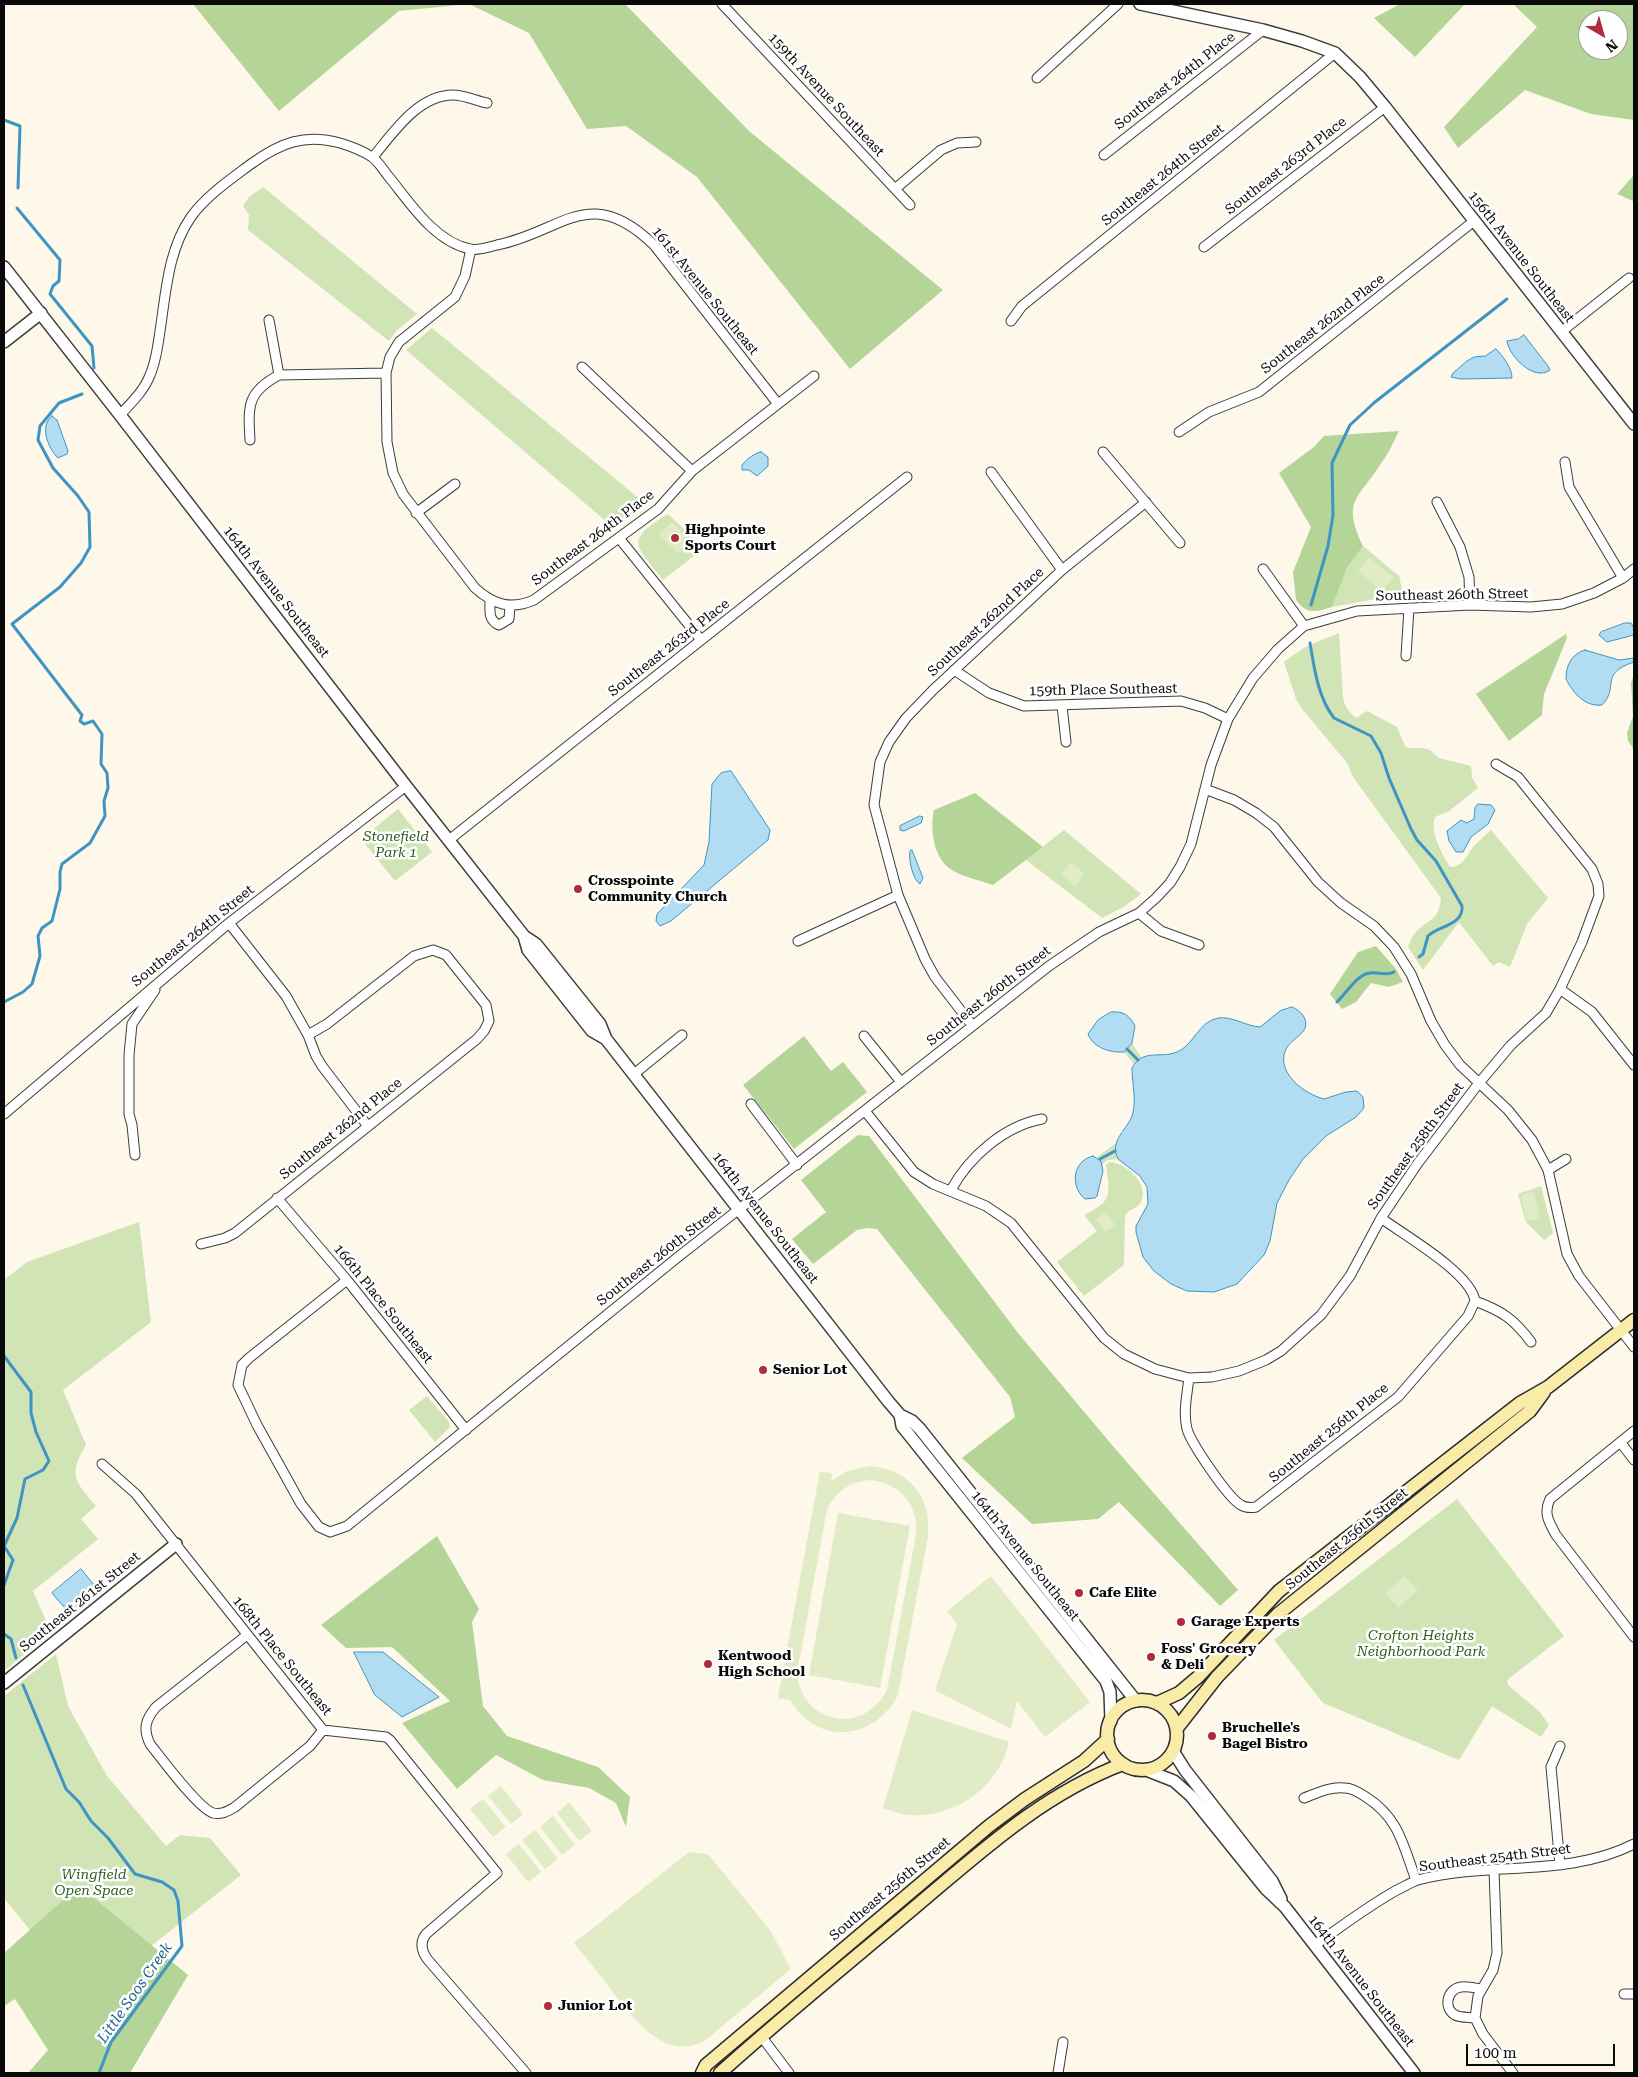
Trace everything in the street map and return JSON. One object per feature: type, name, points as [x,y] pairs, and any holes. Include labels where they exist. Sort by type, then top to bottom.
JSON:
[{"type":"main road","name":"Southeast 256th Street","points":[[1156,1703],[1179,1693],[1198,1677],[1279,1591],[1520,1403],[1548,1387],[1634,1320]]},
{"type":"main road","name":"Southeast 256th Street","points":[[1176,1728],[1217,1677],[1278,1614],[1530,1411],[1548,1387]]},
{"type":"main road","points":[[1147,1700],[1156,1703],[1166,1709],[1173,1718],[1177,1740],[1173,1751],[1162,1763],[1146,1770],[1130,1768],[1123,1764],[1110,1748],[1108,1739],[1111,1721],[1121,1708],[1136,1701],[1147,1700]]},
{"type":"main road","name":"Southeast 256th Street","points":[[702,2073],[706,2064],[950,1858],[1025,1799],[1084,1761],[1108,1739]]},
{"type":"main road","points":[[720,2073],[761,2036],[1034,1811],[1101,1772],[1123,1764]]},
{"type":"main road","points":[[948,1880],[946,1873],[950,1858]]},
{"type":"street","name":"159th Avenue Southeast","points":[[722,4],[910,205]]},
{"type":"street","points":[[1037,78],[1118,4]]},
{"type":"street","points":[[1140,4],[1263,30],[1335,53]]},
{"type":"street","name":"Southeast 264th Place","points":[[1104,155],[1263,30]]},
{"type":"street","name":"156th Avenue Southeast","points":[[1335,53],[1360,77],[1385,107],[1634,424]]},
{"type":"street","name":"Southeast 264th Street","points":[[1011,321],[1026,303],[1335,53]]},
{"type":"street","points":[[373,157],[396,129],[417,108],[433,99],[454,94],[487,103]]},
{"type":"street","name":"Southeast 263rd Place","points":[[1204,247],[1385,107]]},
{"type":"street","points":[[120,415],[139,394],[150,376],[158,347],[170,265],[181,234],[192,216],[208,199],[272,149],[298,140],[323,139],[343,144],[373,157],[433,230],[471,249],[465,276],[455,296],[399,342],[390,357],[386,373],[387,442],[393,473],[403,494],[416,513],[476,588],[493,602],[492,620],[499,626],[509,619],[510,605]]},
{"type":"street","points":[[895,189],[942,150],[957,143],[976,142]]},
{"type":"street","name":"161st Avenue Southeast","points":[[471,249],[516,242],[566,218],[591,213],[611,216],[629,224],[654,245],[778,404]]},
{"type":"street","name":"Southeast 262nd Place","points":[[1179,432],[1209,412],[1259,392],[1474,221]]},
{"type":"street","name":"164th Avenue Southeast","points":[[4,267],[41,312],[524,936],[536,944],[600,1024],[606,1040],[900,1415],[912,1421],[920,1429],[1136,1701]]},
{"type":"street","points":[[1561,332],[1629,278]]},
{"type":"street","points":[[4,342],[41,312]]},
{"type":"street","points":[[269,320],[279,375]]},
{"type":"street","points":[[582,367],[692,471]]},
{"type":"street","points":[[250,440],[250,404],[255,393],[265,383],[279,375],[386,373]]},
{"type":"street","name":"Southeast 264th Place","points":[[493,602],[510,605],[524,604],[534,600],[658,509],[692,471],[814,376]]},
{"type":"street","points":[[1103,452],[1180,543]]},
{"type":"street","points":[[1565,462],[1569,487],[1623,578]]},
{"type":"street","points":[[991,472],[1062,570]]},
{"type":"street","name":"Southeast 263rd Place","points":[[449,840],[907,477]]},
{"type":"street","points":[[416,513],[455,484]]},
{"type":"street","name":"Southeast 262nd Place","points":[[972,1026],[928,965],[898,894],[874,805],[880,762],[889,742],[906,718],[954,670],[1062,570],[1146,502]]},
{"type":"street","points":[[1437,502],[1460,547],[1469,577],[1470,605]]},
{"type":"street","points":[[618,538],[701,640]]},
{"type":"street","points":[[1263,569],[1304,626]]},
{"type":"street","name":"Southeast 260th Street","points":[[347,1280],[248,1358],[242,1365],[239,1373],[238,1385],[257,1425],[301,1504],[319,1527],[330,1532],[347,1526],[670,1263],[1061,957],[1099,932],[1139,914],[1156,898],[1180,867],[1191,844],[1204,789],[1228,719],[1253,678],[1278,649],[1304,626],[1357,611],[1470,605],[1531,607],[1562,604],[1594,594],[1623,578],[1634,569]]},
{"type":"street","points":[[1406,656],[1409,608]]},
{"type":"street","name":"159th Place Southeast","points":[[954,670],[989,693],[1024,706],[1181,701],[1205,708],[1228,719]]},
{"type":"street","points":[[1062,706],[1066,742]]},
{"type":"street","name":"Southeast 258th Street","points":[[1189,1378],[1212,1377],[1239,1371],[1266,1360],[1295,1340],[1311,1326],[1350,1276],[1381,1218],[1418,1163],[1479,1083],[1511,1045],[1546,1013],[1560,989],[1582,942],[1599,896],[1598,884],[1592,870],[1518,777],[1496,764]]},
{"type":"street","name":"Southeast 264th Street","points":[[4,1114],[229,923],[406,786]]},
{"type":"street","points":[[1204,789],[1234,800],[1256,813],[1274,827],[1318,882],[1341,903],[1374,926],[1394,947],[1411,974],[1432,1021],[1460,1065],[1508,1110],[1532,1140],[1548,1170],[1567,1254],[1579,1276],[1634,1347]]},
{"type":"street","points":[[798,941],[898,894]]},
{"type":"street","points":[[1139,914],[1161,931],[1199,945]]},
{"type":"street","points":[[229,923],[286,996],[308,1035],[322,1066],[367,1125]]},
{"type":"street","name":"Southeast 262nd Place","points":[[201,1244],[225,1238],[235,1233],[477,1038],[484,1031],[489,1021],[486,1006],[446,955],[433,950],[414,956],[327,1024],[308,1035]]},
{"type":"street","points":[[135,1155],[129,1114],[129,1055],[132,1024],[169,972]]},
{"type":"street","points":[[1560,989],[1592,1012],[1634,1066]]},
{"type":"street","points":[[634,1074],[682,1035]]},
{"type":"street","points":[[864,1036],[901,1082]]},
{"type":"street","points":[[751,1104],[797,1164]]},
{"type":"street","points":[[864,1112],[914,1172],[933,1184],[986,1206],[1011,1223],[1104,1338],[1113,1346],[1138,1362],[1189,1378]]},
{"type":"street","points":[[951,1190],[968,1162],[1004,1134],[1021,1124],[1042,1119]]},
{"type":"street","points":[[1548,1170],[1566,1159]]},
{"type":"street","name":"166th Place Southeast","points":[[277,1198],[347,1280],[466,1430]]},
{"type":"street","points":[[1381,1218],[1459,1274],[1472,1289],[1475,1301],[1504,1313],[1516,1323],[1532,1342]]},
{"type":"street","name":"Southeast 256th Place","points":[[1189,1378],[1185,1410],[1187,1430],[1194,1445],[1232,1498],[1242,1506],[1256,1507],[1263,1504],[1398,1397],[1468,1316],[1475,1301]]},
{"type":"street","name":"164th Avenue Southeast","points":[[900,1415],[902,1426],[1106,1681],[1110,1692],[1111,1721]]},
{"type":"street","points":[[1634,1431],[1550,1499],[1546,1506],[1546,1516],[1556,1535],[1634,1637]]},
{"type":"street","points":[[1621,1443],[1634,1460]]},
{"type":"street","name":"168th Place Southeast","points":[[102,1464],[136,1494],[324,1730],[386,1737],[390,1740],[497,1872],[426,1934],[422,1939],[422,1949],[428,1960],[526,2073]]},
{"type":"street","name":"Southeast 261st Street","points":[[4,1683],[176,1544]]},
{"type":"street","points":[[247,1635],[156,1707],[149,1715],[145,1724],[146,1736],[150,1744],[203,1807],[216,1814],[226,1813],[235,1807],[310,1746],[324,1730]]},
{"type":"street","points":[[1560,1746],[1551,1767],[1560,1865]]},
{"type":"street","name":"164th Avenue Southeast","points":[[1173,1751],[1190,1777],[1272,1881],[1285,1907]]},
{"type":"street","name":"164th Avenue Southeast","points":[[1146,1770],[1174,1781],[1191,1796],[1266,1888],[1285,1907],[1414,2073]]},
{"type":"street","points":[[1304,1798],[1326,1789],[1345,1788],[1360,1793],[1377,1804],[1389,1816],[1397,1828],[1416,1880]]},
{"type":"street","name":"Southeast 254th Street","points":[[1315,1945],[1376,1902],[1416,1880],[1494,1870],[1560,1865],[1603,1857],[1634,1844]]},
{"type":"street","points":[[1494,1870],[1497,1953],[1493,1970],[1481,1989],[1476,2003],[1475,2018],[1483,2034],[1513,2073]]},
{"type":"street","points":[[1475,2018],[1456,2015],[1449,2008],[1448,1999],[1452,1990],[1461,1986],[1481,1989]]},
{"type":"street","points":[[1624,1994],[1634,1994]]},
{"type":"street","points":[[761,2036],[789,2073]]},
{"type":"street","points":[[1058,2073],[1063,2042]]},
{"type":"green space","points":[[193,4],[469,4],[399,11],[279,111]]},
{"type":"green space","points":[[469,4],[625,4],[749,131],[943,290],[850,369],[697,177],[626,126],[587,129],[529,33]]},
{"type":"green space","points":[[1400,4],[1465,4],[1415,57],[1374,18]]},
{"type":"green space","points":[[1513,4],[1634,4],[1634,120],[1591,114],[1525,90],[1458,148],[1444,127],[1537,27]]},
{"type":"green space","points":[[1634,175],[1634,200],[1633,201],[1617,194]]},
{"type":"green space","points":[[263,187],[417,314],[396,331],[389,341],[248,230],[249,215],[243,206],[249,197]]},
{"type":"green space","points":[[432,328],[647,505],[615,529],[406,350]]},
{"type":"green space","points":[[1399,431],[1387,455],[1356,500],[1353,518],[1363,546],[1347,568],[1332,607],[1316,611],[1304,608],[1296,600],[1293,572],[1311,527],[1279,473],[1314,447],[1324,436]]},
{"type":"green space","points":[[668,514],[704,548],[663,580],[646,559],[638,544],[644,531]]},
{"type":"green space","name":"Highpointe Sports Court","points":[[672,522],[690,541],[677,553],[659,534]]},
{"type":"green space","points":[[1363,546],[1399,576],[1403,594],[1332,607],[1347,568]]},
{"type":"green space","points":[[1369,557],[1394,578],[1382,591],[1358,571]]},
{"type":"green space","points":[[1339,633],[1343,697],[1351,713],[1356,718],[1367,711],[1397,727],[1405,746],[1408,748],[1430,750],[1439,758],[1471,766],[1472,777],[1478,788],[1449,811],[1435,817],[1435,836],[1450,867],[1461,863],[1475,845],[1491,830],[1548,898],[1527,924],[1510,967],[1499,962],[1493,966],[1459,922],[1423,970],[1408,947],[1411,939],[1421,927],[1433,919],[1438,912],[1441,898],[1353,777],[1347,763],[1302,709],[1296,699],[1284,662],[1305,647]]},
{"type":"green space","points":[[1566,634],[1567,638],[1544,694],[1542,715],[1509,741],[1476,694]]},
{"type":"green space","points":[[1634,674],[1633,748],[1628,741],[1627,733],[1633,716],[1631,683]]},
{"type":"green space","points":[[975,793],[1043,847],[993,885],[965,876],[949,868],[939,856],[934,841],[932,825],[934,810]]},
{"type":"green space","name":"Stonefield Park 1","points":[[398,809],[432,852],[395,881],[361,839]]},
{"type":"green space","points":[[1064,830],[1141,894],[1125,906],[1102,918],[1026,860]]},
{"type":"green space","points":[[1071,862],[1085,874],[1075,886],[1061,874]]},
{"type":"green space","points":[[1376,946],[1396,969],[1403,982],[1389,987],[1371,983],[1356,1002],[1342,1009],[1330,994],[1358,952]]},
{"type":"green space","points":[[804,1036],[831,1071],[843,1062],[867,1092],[794,1149],[743,1085]]},
{"type":"green space","points":[[1132,1043],[1141,1057],[1134,1064],[1124,1052]]},
{"type":"green space","points":[[858,1135],[869,1136],[1018,1333],[1238,1590],[1220,1606],[1119,1502],[1098,1519],[1032,1524],[962,1458],[1015,1417],[1010,1397],[877,1229],[857,1230],[813,1264],[792,1239],[826,1212],[801,1180]]},
{"type":"green space","points":[[1115,1144],[1118,1159],[1108,1160],[1102,1164],[1097,1157]]},
{"type":"green space","points":[[1109,1162],[1129,1170],[1139,1181],[1143,1195],[1139,1205],[1128,1212],[1125,1217],[1124,1265],[1084,1296],[1057,1262],[1097,1231],[1084,1215],[1105,1201],[1108,1190],[1106,1165]]},
{"type":"green space","points":[[1541,1186],[1553,1233],[1544,1240],[1526,1222],[1518,1194]]},
{"type":"green space","points":[[1534,1192],[1540,1218],[1527,1221],[1521,1195]]},
{"type":"green space","points":[[1106,1212],[1115,1225],[1105,1232],[1096,1219]]},
{"type":"green space","points":[[139,1222],[151,1322],[63,1390],[86,1445],[77,1464],[76,1478],[83,1491],[96,1506],[81,1519],[98,1539],[33,1591],[51,1632],[4,1671],[4,1280],[27,1262]]},
{"type":"green space","points":[[427,1396],[449,1422],[450,1427],[435,1442],[409,1410]]},
{"type":"green space","points":[[870,1466],[896,1473],[907,1480],[916,1488],[922,1498],[928,1523],[928,1537],[898,1695],[888,1710],[875,1722],[860,1729],[845,1732],[830,1731],[815,1725],[801,1715],[790,1700],[778,1698],[820,1471],[832,1474],[831,1481],[847,1471]],"holes":[[[863,1481],[881,1482],[899,1491],[905,1497],[911,1505],[916,1524],[916,1535],[887,1690],[876,1705],[864,1714],[849,1719],[835,1718],[821,1713],[810,1704],[801,1691],[797,1673],[827,1509],[844,1488]]]},
{"type":"green space","name":"Crofton Heights Neighborhood Park","points":[[1457,1499],[1564,1636],[1507,1680],[1508,1685],[1540,1712],[1549,1725],[1541,1737],[1492,1706],[1459,1760],[1323,1703],[1274,1640]]},
{"type":"green space","points":[[838,1513],[910,1526],[880,1688],[809,1675]]},
{"type":"green space","points":[[437,1536],[479,1609],[472,1622],[483,1706],[507,1736],[598,1767],[630,1797],[626,1827],[616,1803],[589,1788],[543,1780],[496,1755],[457,1789],[402,1723],[450,1701],[392,1647],[346,1648],[321,1625]]},
{"type":"green space","points":[[991,1576],[1090,1702],[1045,1737],[1017,1701],[1011,1729],[935,1690],[957,1625],[947,1611]]},
{"type":"green space","points":[[1405,1576],[1418,1590],[1398,1608],[1385,1593]]},
{"type":"green space","name":"Wingfield Open Space","points":[[56,1654],[68,1706],[107,1776],[166,1846],[180,1835],[210,1838],[241,1875],[85,1998],[4,1898],[4,1696]]},
{"type":"green space","points":[[912,1710],[1009,1742],[1005,1756],[994,1776],[974,1795],[950,1809],[937,1813],[909,1815],[883,1808]]},
{"type":"green space","points":[[501,1786],[523,1814],[511,1824],[488,1796]]},
{"type":"green space","points":[[483,1799],[506,1827],[493,1837],[470,1809]]},
{"type":"green space","points":[[569,1802],[592,1831],[579,1841],[557,1813]]},
{"type":"green space","points":[[553,1816],[575,1845],[562,1855],[540,1827]]},
{"type":"green space","points":[[535,1830],[558,1859],[545,1869],[522,1840]]},
{"type":"green space","points":[[519,1844],[541,1872],[528,1882],[506,1854]]},
{"type":"green space","points":[[689,1852],[708,1854],[770,1930],[791,1969],[707,2039],[692,2046],[678,2046],[652,2035],[641,2025],[630,2014],[574,1943]]},
{"type":"green space","points":[[79,1886],[188,1975],[130,2073],[28,2073],[48,2050],[15,1999],[4,2006],[4,1953]]},
{"type":"water","points":[[1524,335],[1550,370],[1544,373],[1537,373],[1523,366],[1512,354],[1507,341],[1518,339]]},
{"type":"water","points":[[1496,349],[1509,366],[1512,378],[1461,379],[1451,377],[1467,361],[1474,357],[1485,356]]},
{"type":"water","points":[[52,416],[57,420],[68,451],[67,454],[58,458],[51,449],[46,437],[46,425]]},
{"type":"water","points":[[761,452],[768,457],[768,466],[757,476],[749,470],[742,470],[742,465],[746,461],[753,455]]},
{"type":"water","points":[[1625,623],[1631,623],[1634,628],[1634,635],[1607,642],[1599,635],[1601,632]]},
{"type":"water","points":[[1585,650],[1619,660],[1634,658],[1634,662],[1616,671],[1611,681],[1610,692],[1602,705],[1590,704],[1580,698],[1566,679],[1570,661],[1576,654]]},
{"type":"water","points":[[731,771],[770,830],[768,840],[671,921],[660,926],[656,921],[657,914],[704,865],[709,842],[712,784],[721,773]]},
{"type":"water","points":[[1478,804],[1491,805],[1495,810],[1488,824],[1471,837],[1463,852],[1456,852],[1449,841],[1447,831],[1461,820],[1467,823],[1474,819],[1475,808]]},
{"type":"water","points":[[920,816],[923,817],[921,823],[904,831],[900,830],[900,826]]},
{"type":"water","points":[[912,850],[923,878],[920,884],[917,882],[912,869],[910,851]]},
{"type":"water","points":[[1292,1007],[1302,1014],[1306,1022],[1303,1031],[1286,1049],[1284,1066],[1288,1074],[1300,1087],[1324,1099],[1346,1092],[1357,1091],[1363,1097],[1364,1108],[1356,1117],[1326,1136],[1303,1159],[1277,1203],[1270,1241],[1264,1255],[1237,1284],[1214,1292],[1187,1291],[1171,1284],[1154,1271],[1143,1257],[1136,1226],[1148,1204],[1147,1187],[1140,1176],[1118,1159],[1116,1153],[1119,1136],[1132,1116],[1134,1098],[1132,1068],[1141,1058],[1171,1054],[1183,1049],[1211,1020],[1229,1018],[1260,1027],[1280,1011]]},
{"type":"water","points":[[1111,1012],[1126,1014],[1135,1026],[1132,1043],[1124,1052],[1103,1049],[1090,1039],[1088,1034],[1098,1020]]},
{"type":"water","points":[[1093,1156],[1101,1161],[1103,1171],[1097,1196],[1085,1199],[1080,1194],[1075,1181],[1077,1169],[1081,1163]]},
{"type":"water","points":[[81,1569],[99,1591],[70,1614],[52,1593]]},
{"type":"water","points":[[354,1652],[383,1652],[439,1697],[402,1717],[375,1695]]},
{"type":"waterway","name":"Little Soos Creek","points":[[4,120],[20,126],[18,188]]},
{"type":"waterway","name":"Little Soos Creek","points":[[17,208],[60,260],[59,281],[53,286],[50,294],[92,346],[94,368]]},
{"type":"waterway","points":[[1311,605],[1328,546],[1333,515],[1332,463],[1350,425],[1375,402],[1507,299]]},
{"type":"waterway","name":"Little Soos Creek","points":[[4,1002],[23,992],[32,984],[40,956],[38,936],[42,928],[52,921],[60,889],[62,864],[90,843],[105,816],[104,801],[108,788],[107,773],[101,764],[102,734],[93,721],[84,724],[80,721],[82,715],[12,624],[60,587],[81,563],[90,547],[89,512],[78,496],[53,468],[38,440],[40,426],[59,403],[82,394]]},
{"type":"waterway","points":[[1310,643],[1320,692],[1329,710],[1334,718],[1371,736],[1381,753],[1389,778],[1411,829],[1417,840],[1436,861],[1462,906],[1462,912],[1455,921],[1428,936],[1423,954],[1419,957]]},
{"type":"waterway","points":[[1337,1002],[1365,974],[1388,974],[1394,972]]},
{"type":"waterway","points":[[1127,1049],[1138,1060]]},
{"type":"waterway","points":[[1100,1159],[1115,1151]]},
{"type":"waterway","name":"Little Soos Creek","points":[[4,1356],[31,1392],[31,1413],[36,1432],[49,1461],[43,1470],[25,1479],[17,1518],[4,1546],[13,1560],[4,1585]]},
{"type":"waterway","name":"Little Soos Creek","points":[[4,1634],[11,1639],[16,1658]]},
{"type":"waterway","name":"Little Soos Creek","points":[[23,1685],[66,1789],[79,1802],[91,1821],[108,1838],[135,1874],[162,1882],[174,1890],[178,1901],[182,1946],[111,2042],[99,2073]]},
{"type":"place","name":"Highpointe Sports Court","points":[[675,538]]},
{"type":"place","name":"Crosspointe Community Church","points":[[578,889]]},
{"type":"place","name":"Senior Lot","points":[[763,1370]]},
{"type":"place","name":"Cafe Elite","points":[[1079,1593]]},
{"type":"place","name":"Garage Experts","points":[[1181,1622]]},
{"type":"place","name":"Foss' Grocery & Deli","points":[[1151,1657]]},
{"type":"place","name":"Kentwood High School","points":[[708,1664]]},
{"type":"place","name":"Bruchelle's Bagel Bistro","points":[[1212,1736]]},
{"type":"place","name":"Junior Lot","points":[[548,2006]]}]
